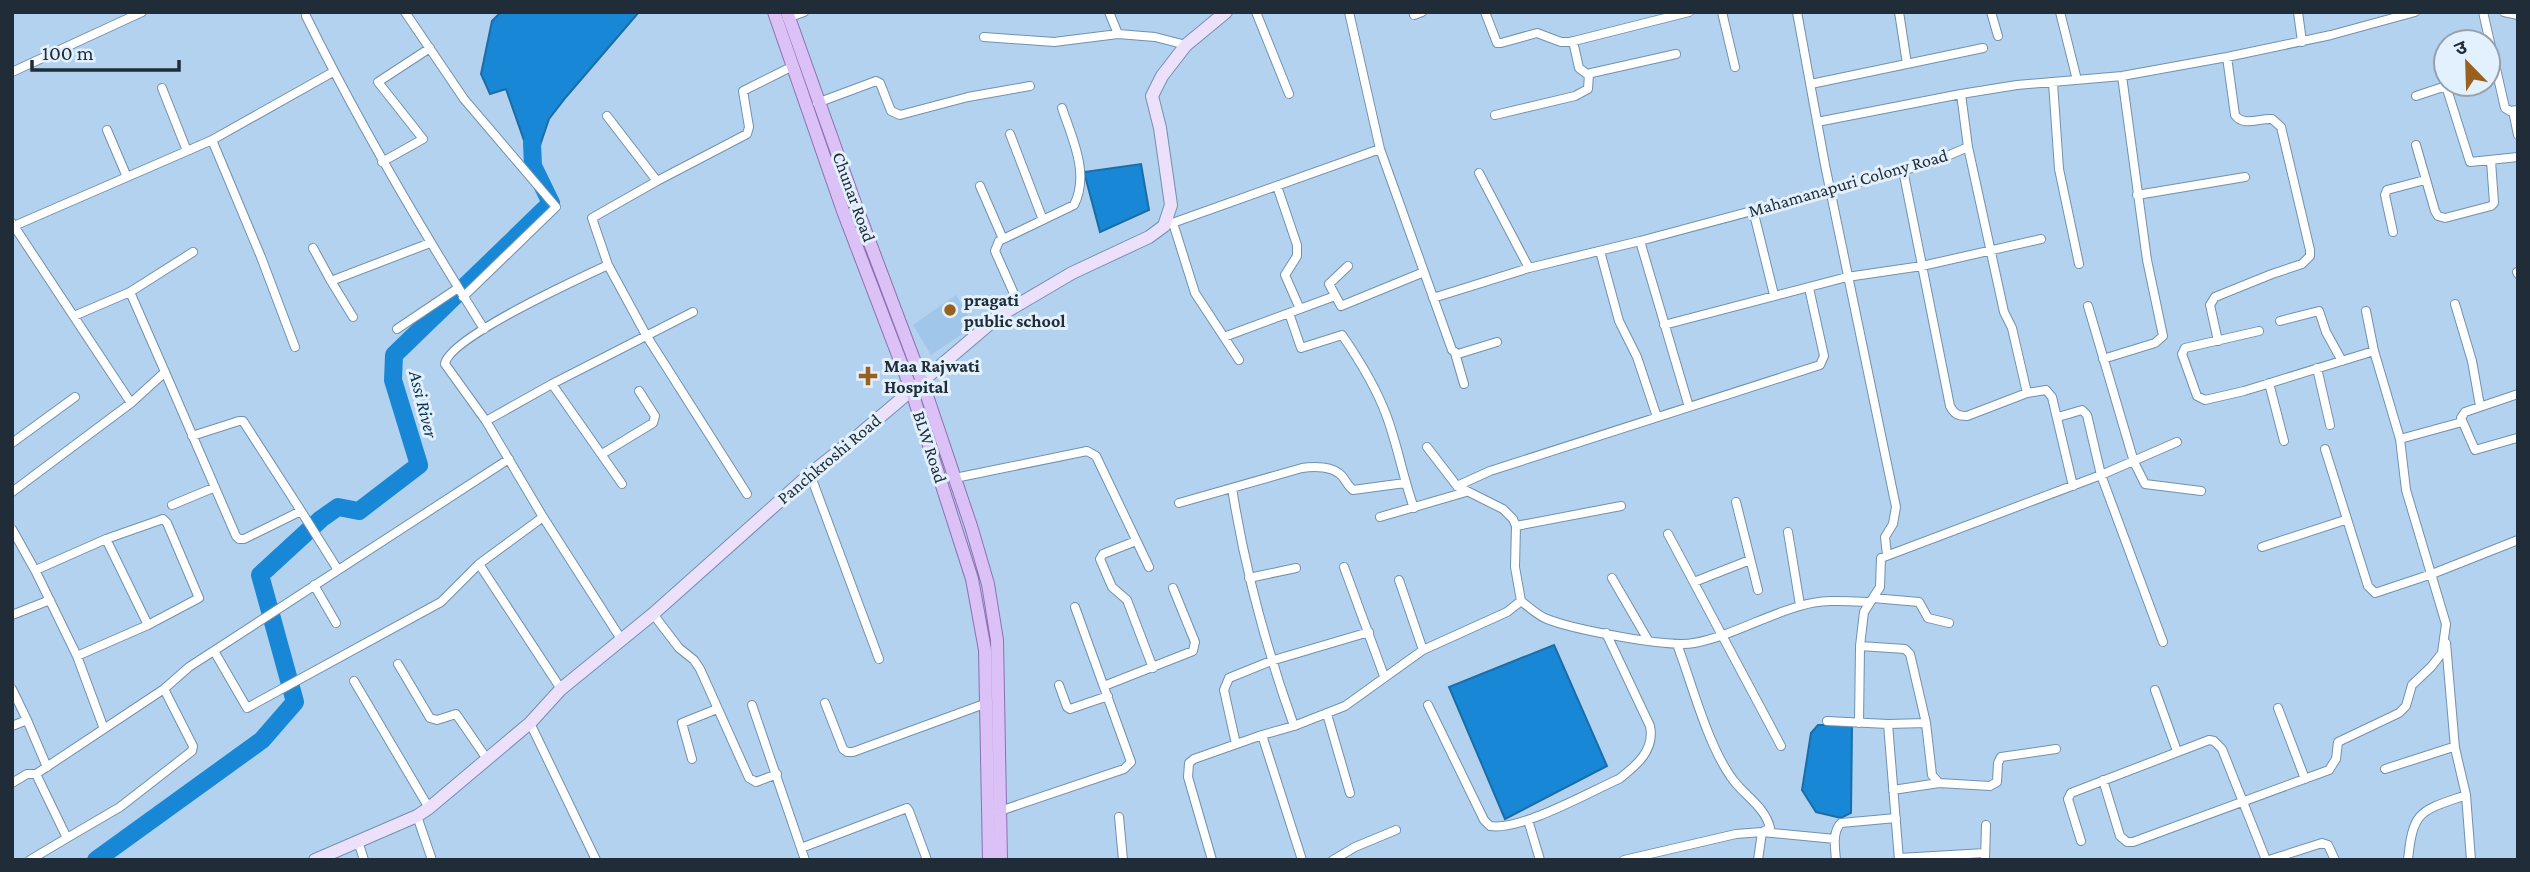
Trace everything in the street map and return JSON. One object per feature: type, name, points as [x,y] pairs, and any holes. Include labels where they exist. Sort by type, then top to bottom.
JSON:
[{"type":"main road","name":"BLW Road","points":[[782,16],[793,66],[814,105],[843,211],[911,389],[972,579],[985,650],[993,813],[989,860]]},
{"type":"main road","name":"Chunar Road","points":[[782,16],[922,381],[980,554],[994,611],[999,698],[993,813]]},
{"type":"main road","points":[[993,813],[1001,860]]},
{"type":"street","points":[[12,72],[142,12]]},
{"type":"street","points":[[405,12],[464,99],[556,207],[463,297]]},
{"type":"street","points":[[782,16],[804,12]]},
{"type":"street","points":[[1109,12],[1118,34]]},
{"type":"street","points":[[1226,12],[1185,45],[1161,76],[1152,96],[1160,128],[1171,205],[1169,224],[1195,293],[1239,360]]},
{"type":"street","points":[[1256,12],[1289,94]]},
{"type":"street","points":[[1349,12],[1380,149],[1464,384]]},
{"type":"street","points":[[1485,12],[1497,43],[1537,33],[1561,42],[1573,41],[1658,15],[1689,12]]},
{"type":"street","points":[[1722,12],[1735,67]]},
{"type":"street","points":[[1797,12],[1847,277],[1896,507],[1893,524],[1885,537],[1887,555]]},
{"type":"street","points":[[1899,12],[1907,64]]},
{"type":"street","points":[[1991,12],[1998,36]]},
{"type":"street","points":[[2060,12],[2077,80]]},
{"type":"street","points":[[2298,12],[2302,42]]},
{"type":"street","points":[[1817,122],[2017,85],[2122,76],[2227,57],[2302,42],[2415,12]]},
{"type":"street","points":[[2504,12],[2518,15]]},
{"type":"street","points":[[306,16],[382,162],[484,329]]},
{"type":"street","points":[[984,37],[1054,43],[1118,34],[1155,37],[1185,45]]},
{"type":"street","points":[[1573,41],[1579,68],[1583,73],[1589,74],[1676,54]]},
{"type":"street","points":[[382,162],[423,139],[378,82],[430,48]]},
{"type":"street","points":[[1811,84],[1983,48]]},
{"type":"street","points":[[2218,341],[2210,305],[2215,297],[2302,264],[2310,256],[2281,127],[2272,119],[2243,122],[2238,119],[2235,115],[2227,57]]},
{"type":"street","points":[[747,494],[646,335],[608,265],[592,218],[747,134],[749,127],[743,91],[793,66]]},
{"type":"street","points":[[131,403],[13,225],[212,141],[333,72]]},
{"type":"street","points":[[1496,116],[1582,93],[1588,87],[1589,74]]},
{"type":"street","points":[[2103,359],[2155,343],[2163,336],[2147,260],[2122,76]]},
{"type":"street","points":[[814,105],[876,81],[880,83],[891,111],[900,115],[968,97],[1030,86]]},
{"type":"street","points":[[2053,83],[2059,169],[2080,264]]},
{"type":"street","points":[[162,88],[187,151]]},
{"type":"street","points":[[2416,96],[2432,91]]},
{"type":"street","name":"Mahamanapuri Colony Road","points":[[1433,298],[1529,268],[1931,163],[1968,146],[1961,94]]},
{"type":"street","points":[[2453,98],[2470,162],[2518,157]]},
{"type":"street","points":[[2501,98],[2505,108],[2515,111],[2518,135]]},
{"type":"street","points":[[1018,305],[995,251],[996,244],[1074,205],[1080,190],[1079,160],[1062,108]]},
{"type":"street","points":[[607,116],[657,181]]},
{"type":"street","points":[[107,130],[127,177]]},
{"type":"street","points":[[1010,134],[1043,220]]},
{"type":"street","points":[[212,141],[295,347]]},
{"type":"street","points":[[2416,145],[2435,211],[2438,216],[2445,218],[2491,206],[2495,198],[2491,161]]},
{"type":"street","points":[[1968,146],[2004,312],[2012,328],[2028,393]]},
{"type":"street","points":[[1169,224],[1380,149]]},
{"type":"street","points":[[1903,170],[1953,413],[1967,416],[2028,393],[2042,389],[2050,392],[2073,486]]},
{"type":"street","points":[[1479,173],[1529,268]]},
{"type":"street","points":[[2137,195],[2245,177]]},
{"type":"street","points":[[2393,232],[2385,195],[2387,190],[2425,180]]},
{"type":"street","points":[[980,186],[1003,239]]},
{"type":"street","points":[[1277,186],[1297,245],[1297,256],[1284,275],[1300,309]]},
{"type":"street","points":[[1753,210],[1774,295]]},
{"type":"street","name":"Panchkroshi Road","points":[[315,860],[417,816],[429,808],[530,723],[561,689],[653,614],[810,474],[999,316],[1072,273],[1149,237],[1169,224]]},
{"type":"street","points":[[1664,326],[1847,277],[1922,266],[2041,239]]},
{"type":"street","points":[[1640,241],[1689,407]]},
{"type":"street","points":[[331,281],[430,243]]},
{"type":"street","points":[[313,248],[353,317]]},
{"type":"street","points":[[1600,251],[1619,321],[1637,357],[1657,417]]},
{"type":"street","points":[[74,316],[130,292],[193,252]]},
{"type":"street","points":[[608,265],[541,297],[484,329],[452,351],[446,357],[445,364],[486,421],[621,639]]},
{"type":"street","points":[[1348,266],[1329,284],[1341,306],[1424,272]]},
{"type":"street","points":[[397,329],[458,288]]},
{"type":"street","points":[[1458,486],[1490,471],[1820,365],[1824,361],[1809,288]]},
{"type":"street","points":[[130,292],[213,488],[239,539],[301,511]]},
{"type":"street","points":[[1224,337],[1335,296]]},
{"type":"street","points":[[2455,304],[2472,362],[2480,406]]},
{"type":"street","points":[[2088,306],[2134,462],[2145,484],[2201,491]]},
{"type":"street","points":[[2280,321],[2319,311],[2326,332],[2342,361]]},
{"type":"street","points":[[2366,311],[2374,351],[2400,439],[2406,490],[2446,624],[2455,748],[2466,795],[2471,860]]},
{"type":"street","points":[[486,421],[693,312]]},
{"type":"street","points":[[1289,313],[1301,348],[1342,335],[1361,363],[1388,418],[1414,508]]},
{"type":"street","points":[[2259,331],[2189,347],[2182,351],[2197,396],[2205,400],[2374,351]]},
{"type":"street","points":[[1455,353],[1497,342]]},
{"type":"street","points":[[2317,368],[2330,425]]},
{"type":"street","points":[[12,492],[131,403],[165,372]]},
{"type":"street","points":[[2269,383],[2284,442]]},
{"type":"street","points":[[552,384],[622,484]]},
{"type":"street","points":[[602,454],[653,423],[655,416],[639,391]]},
{"type":"street","points":[[2516,438],[2475,450],[2462,422],[2462,414],[2518,394]]},
{"type":"street","points":[[12,443],[75,397]]},
{"type":"street","points":[[2058,417],[2082,410],[2085,412],[2101,475],[2162,642]]},
{"type":"street","points":[[192,436],[243,421],[338,570]]},
{"type":"street","points":[[2400,439],[2462,422]]},
{"type":"street","points":[[1859,723],[1860,646],[1864,612],[1880,587],[1880,560],[1887,555],[2134,462],[2178,442]]},
{"type":"street","points":[[1427,447],[1458,486],[1503,509],[1513,519],[1516,526],[1515,567],[1521,601],[1549,620],[1605,633],[1677,644],[1722,635],[1800,605],[1821,601],[1871,600],[1916,601],[1922,605],[1928,618],[1949,624]]},
{"type":"street","points":[[2325,449],[2345,520],[2371,591],[2382,592],[2518,540]]},
{"type":"street","points":[[956,478],[1087,451],[1092,453],[1096,456],[1149,567]]},
{"type":"street","points":[[12,783],[47,767],[164,689],[189,667],[509,459]]},
{"type":"street","points":[[1179,503],[1302,467],[1339,473],[1353,490],[1405,483]]},
{"type":"street","points":[[810,474],[879,659]]},
{"type":"street","points":[[172,505],[213,488]]},
{"type":"street","points":[[1232,488],[1249,579],[1270,662],[1294,726]]},
{"type":"street","points":[[1380,517],[1466,492]]},
{"type":"street","points":[[1736,502],[1758,590]]},
{"type":"street","points":[[1516,526],[1621,506]]},
{"type":"street","points":[[214,651],[247,708],[441,602],[479,564],[543,517]]},
{"type":"street","points":[[36,572],[106,539],[158,519],[167,523],[199,598],[148,625],[77,656]]},
{"type":"street","points":[[2262,547],[2345,520]]},
{"type":"street","points":[[12,529],[77,656],[104,729]]},
{"type":"street","points":[[1787,532],[1800,605]]},
{"type":"street","points":[[1668,534],[1781,746]]},
{"type":"street","points":[[106,539],[148,625]]},
{"type":"street","points":[[1136,541],[1103,554],[1100,559],[1112,587],[1127,600],[1153,668]]},
{"type":"street","points":[[1694,582],[1750,560]]},
{"type":"street","points":[[479,564],[561,689]]},
{"type":"street","points":[[1344,567],[1384,676]]},
{"type":"street","points":[[1249,579],[1296,568]]},
{"type":"street","points":[[1612,578],[1648,640]]},
{"type":"street","points":[[1399,580],[1423,650]]},
{"type":"street","points":[[314,585],[335,623]]},
{"type":"street","points":[[1059,685],[1070,709],[1153,668],[1189,655],[1195,648],[1173,588]]},
{"type":"street","points":[[12,615],[50,600]]},
{"type":"street","points":[[1212,860],[1188,777],[1188,769],[1194,759],[1345,706],[1423,650],[1507,612],[1521,601]]},
{"type":"street","points":[[993,813],[1128,766],[1129,756],[1075,607]]},
{"type":"street","points":[[653,614],[679,648],[694,660],[700,669],[749,778],[756,782],[777,774]]},
{"type":"street","points":[[1236,744],[1224,690],[1229,678],[1270,662],[1369,632]]},
{"type":"street","points":[[1428,705],[1484,820],[1490,827],[1497,828],[1528,820],[1619,779],[1649,748],[1652,739],[1650,726],[1605,633]]},
{"type":"street","points":[[2103,780],[2120,836],[2127,842],[2133,842],[2305,779],[2333,766],[2336,745],[2342,738],[2399,713],[2406,706],[2413,685],[2442,653],[2446,635]]},
{"type":"street","points":[[1677,644],[1713,744],[1731,777],[1767,817],[1770,828],[1762,832]]},
{"type":"street","points":[[1860,646],[1905,649],[1910,654],[1926,723],[1933,775],[1939,783]]},
{"type":"street","points":[[398,664],[430,718],[437,720],[456,714],[487,759]]},
{"type":"street","points":[[354,681],[429,808]]},
{"type":"street","points":[[12,689],[47,767]]},
{"type":"street","points":[[36,858],[120,807],[192,751],[193,746],[164,689]]},
{"type":"street","points":[[2155,690],[2177,751]]},
{"type":"street","points":[[825,704],[843,748],[847,752],[853,752],[986,703]]},
{"type":"street","points":[[751,705],[805,860]]},
{"type":"street","points":[[2278,708],[2305,779]]},
{"type":"street","points":[[692,759],[682,723],[717,709]]},
{"type":"street","points":[[1327,714],[1350,793]]},
{"type":"street","points":[[12,726],[27,720]]},
{"type":"street","points":[[1827,721],[1926,723]]},
{"type":"street","points":[[530,723],[596,860]]},
{"type":"street","points":[[1888,724],[1899,859],[1985,856],[1986,825]]},
{"type":"street","points":[[1262,734],[1302,860]]},
{"type":"street","points":[[2081,841],[2068,796],[2209,740],[2219,744],[2267,860],[2322,843],[2328,845],[2335,860]]},
{"type":"street","points":[[2385,769],[2455,748]]},
{"type":"street","points":[[1894,790],[1939,783],[1990,786],[1997,782],[2001,757],[2056,749]]},
{"type":"street","points":[[36,774],[67,838]]},
{"type":"street","points":[[2408,860],[2414,822],[2421,814],[2429,808],[2466,795]]},
{"type":"street","points":[[801,848],[906,808],[927,860]]},
{"type":"street","points":[[417,816],[432,860]]},
{"type":"street","points":[[1119,817],[1123,860]]},
{"type":"street","points":[[1836,860],[1835,839],[1838,827],[1846,821],[1896,818]]},
{"type":"street","points":[[1528,820],[1541,860]]},
{"type":"street","points":[[1334,860],[1355,847],[1396,830]]},
{"type":"street","points":[[1758,860],[1762,832]]},
{"type":"street","points":[[1624,860],[1736,834],[1762,832],[1835,839]]},
{"type":"street","points":[[358,841],[364,860]]},
{"type":"shaded area","name":"pragati public school","points":[[956,295],[974,326],[931,355],[913,325]]},
{"type":"water","points":[[501,12],[639,12],[549,119],[533,166],[506,89],[490,94],[481,74],[492,21]]},
{"type":"water","points":[[1141,164],[1149,210],[1100,232],[1084,172]]},
{"type":"water","points":[[1554,645],[1607,766],[1505,819],[1449,687]]},
{"type":"water","points":[[1818,725],[1852,725],[1851,813],[1841,818],[1816,812],[1802,790],[1811,733]]},
{"type":"waterway","name":"Assi River","points":[[96,860],[262,740],[295,702],[260,575],[321,519],[338,507],[359,511],[419,465],[393,380],[394,355],[551,203],[533,166],[532,143]]},
{"type":"place","name":"pragati public school","points":[[950,310]]},
{"type":"place","name":"Maa Rajwati Hospital","points":[[868,376]]}]
